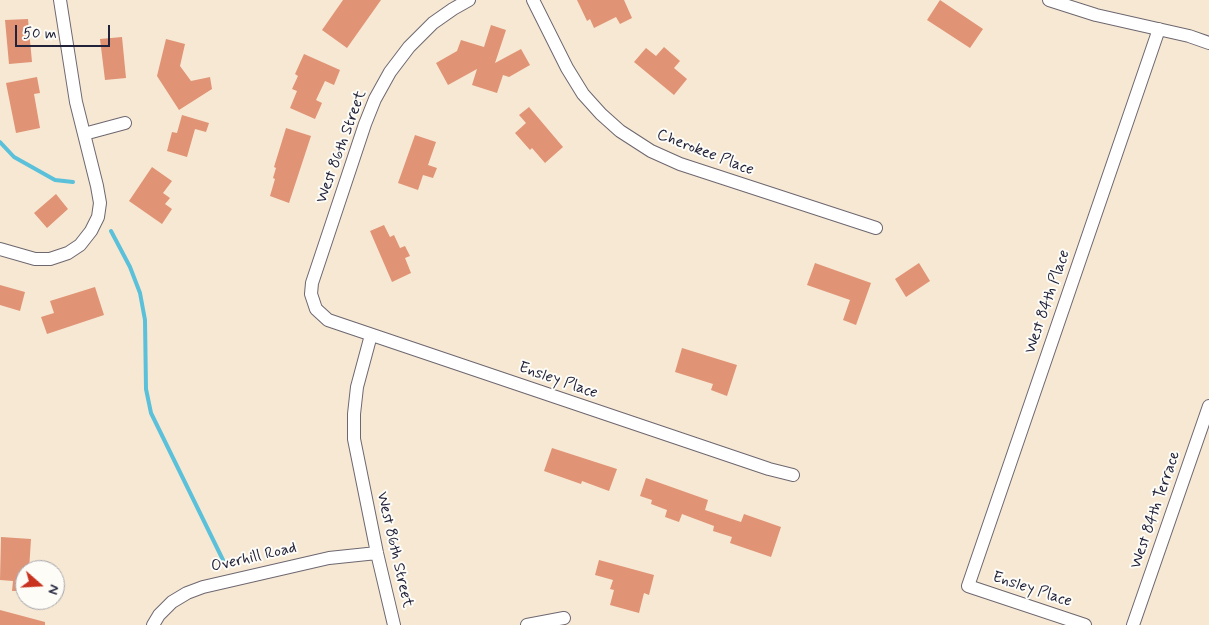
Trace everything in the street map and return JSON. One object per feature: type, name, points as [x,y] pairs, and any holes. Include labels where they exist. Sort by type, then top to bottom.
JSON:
[{"type":"street","points":[[0,249],[35,259],[50,259],[68,253],[80,245],[98,217],[100,203],[76,102],[60,0]]},
{"type":"street","name":"West 86th Street","points":[[316,309],[311,294],[312,283],[365,124],[376,99],[390,72],[409,47],[433,23],[469,0]]},
{"type":"street","name":"Cherokee Place","points":[[533,0],[567,68],[583,94],[620,131],[652,151],[680,164],[876,228]]},
{"type":"street","points":[[1049,0],[1096,15],[1209,43]]},
{"type":"street","name":"West 84th Place","points":[[968,586],[1158,29]]},
{"type":"street","points":[[84,134],[125,123]]},
{"type":"street","name":"Ensley Place","points":[[316,309],[328,320],[371,335],[769,469],[793,475]]},
{"type":"street","name":"West 86th Street","points":[[371,335],[357,387],[354,439],[394,625]]},
{"type":"street","name":"West 84th Terrace","points":[[1133,625],[1209,406]]},
{"type":"street","name":"Overhill Road","points":[[153,625],[159,615],[172,602],[187,593],[203,587],[328,558],[377,553]]},
{"type":"street","name":"Ensley Place","points":[[968,586],[1085,625]]},
{"type":"street","points":[[527,625],[564,618]]},
{"type":"building","points":[[343,0],[381,0],[347,48],[322,30]]},
{"type":"building","points":[[577,0],[624,0],[632,18],[620,24],[616,17],[594,28],[590,19],[587,21]]},
{"type":"building","points":[[940,0],[983,29],[970,48],[927,20]]},
{"type":"building","points":[[28,19],[32,62],[9,64],[5,20]]},
{"type":"building","points":[[491,25],[506,30],[495,63],[521,49],[530,65],[509,77],[503,75],[497,93],[472,85],[477,69],[448,85],[436,63],[457,51],[461,40],[484,47]]},
{"type":"building","points":[[122,37],[126,78],[105,80],[100,39]]},
{"type":"building","points":[[166,39],[185,44],[180,66],[191,81],[210,77],[212,89],[179,110],[157,76]]},
{"type":"building","points":[[664,47],[680,61],[674,68],[687,79],[674,95],[634,62],[646,48],[656,56]]},
{"type":"building","points":[[304,54],[340,70],[334,85],[325,81],[316,100],[322,103],[315,119],[290,108],[297,91],[292,89],[298,76],[295,74]]},
{"type":"building","points":[[37,77],[40,93],[34,94],[40,128],[16,133],[6,83]]},
{"type":"building","points":[[529,107],[563,147],[545,163],[515,133],[526,123],[519,115]]},
{"type":"building","points":[[182,115],[209,123],[206,132],[195,129],[187,157],[167,151],[172,132],[177,133]]},
{"type":"building","points":[[286,128],[311,136],[289,203],[270,196],[275,179],[273,178],[276,168],[274,167]]},
{"type":"building","points":[[415,135],[436,142],[428,165],[437,168],[433,178],[423,175],[418,190],[398,183]]},
{"type":"building","points":[[152,167],[172,181],[163,193],[170,198],[165,204],[172,209],[162,224],[129,201]]},
{"type":"building","points":[[56,194],[68,209],[47,228],[34,213]]},
{"type":"building","points":[[384,225],[390,237],[394,235],[400,248],[405,246],[410,256],[405,258],[411,273],[392,282],[370,231]]},
{"type":"building","points":[[815,263],[871,283],[856,325],[843,320],[850,300],[807,285]]},
{"type":"building","points":[[919,263],[930,281],[906,297],[895,279]]},
{"type":"building","points":[[0,285],[25,292],[20,311],[0,305]]},
{"type":"building","points":[[95,287],[104,315],[47,334],[41,317],[54,313],[50,301]]},
{"type":"building","points":[[682,348],[737,365],[727,396],[711,390],[713,384],[675,372]]},
{"type":"building","points":[[552,448],[617,469],[609,491],[582,481],[581,484],[544,471]]},
{"type":"building","points":[[646,478],[708,500],[705,510],[741,522],[744,514],[781,527],[771,557],[730,543],[732,537],[713,531],[714,526],[682,514],[679,522],[665,517],[667,510],[651,504],[652,500],[640,496]]},
{"type":"building","points":[[1,537],[31,539],[30,560],[15,560],[15,591],[12,591],[13,581],[0,580]]},
{"type":"building","points":[[599,560],[654,575],[649,595],[644,593],[639,613],[610,605],[614,590],[610,589],[613,580],[595,575]]},
{"type":"building","points":[[0,610],[45,622],[45,625],[0,625]]},
{"type":"waterway","points":[[0,142],[14,157],[55,180],[73,182]]},
{"type":"waterway","points":[[111,231],[130,267],[140,293],[145,320],[146,389],[151,413],[223,560]]}]
